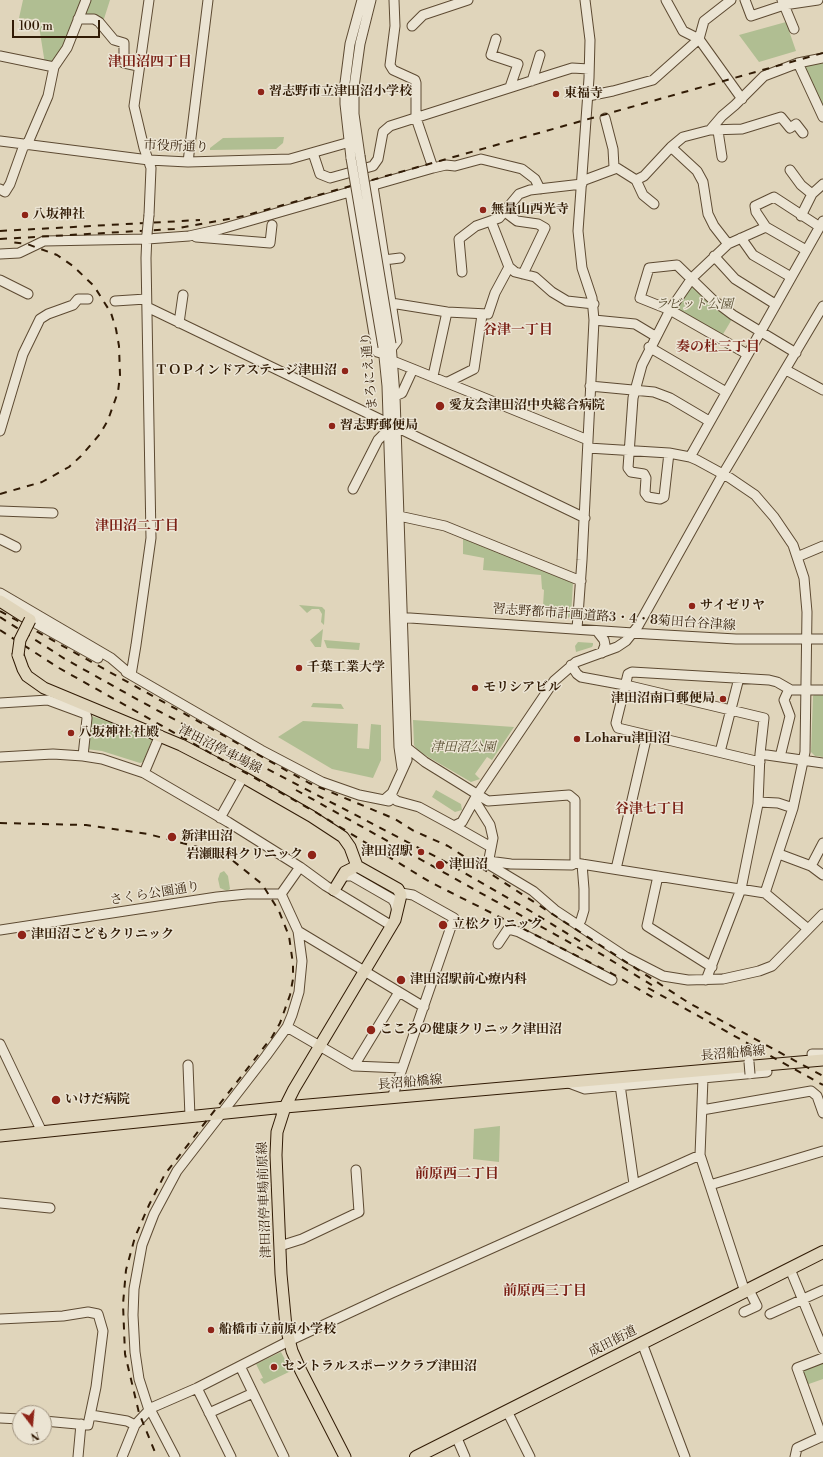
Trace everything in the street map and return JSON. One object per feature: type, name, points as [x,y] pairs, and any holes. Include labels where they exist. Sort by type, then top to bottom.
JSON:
[{"type":"highway","name":"成田街道","points":[[416,1457],[823,1252]]},
{"type":"main road","points":[[0,601],[30,620]]},
{"type":"main road","name":"津田沼停車場線","points":[[30,620],[23,632],[18,647],[20,662],[27,676],[44,688],[160,735],[243,777],[340,834],[348,843],[357,866]]},
{"type":"main road","points":[[334,890],[342,876],[348,870],[357,866],[395,887],[401,893],[398,913]]},
{"type":"main road","name":"津田沼停車場前原線","points":[[345,1457],[301,1371],[289,1341],[285,1321],[280,1246],[276,1144],[280,1122],[285,1107],[320,1045],[392,926],[398,913]]},
{"type":"main road","name":"長沼船橋線","points":[[0,1136],[285,1107],[823,1060]]},
{"type":"street","points":[[0,189],[5,192],[10,184],[48,96],[54,67],[67,48],[86,0]]},
{"type":"street","points":[[131,675],[151,538],[147,237],[151,173],[149,160],[144,148],[134,106],[138,66],[149,0]]},
{"type":"street","points":[[188,162],[208,0]]},
{"type":"street","name":"まろにえ通り","points":[[362,0],[350,44],[344,83],[387,349],[399,617],[406,711],[406,760],[402,768],[394,797]]},
{"type":"street","name":"まろにえ通り","points":[[353,141],[354,87],[360,44],[371,0]]},
{"type":"street","points":[[394,0],[395,26],[390,65],[393,70],[415,80],[416,118],[433,168]]},
{"type":"street","points":[[577,629],[585,518],[594,320],[594,304],[582,268],[578,231],[587,126],[590,40],[585,0]]},
{"type":"street","points":[[666,0],[683,31],[699,39],[742,99]]},
{"type":"street","points":[[588,96],[653,80],[699,39],[704,21],[731,0]]},
{"type":"street","points":[[745,0],[751,16],[783,2],[818,0]]},
{"type":"street","points":[[412,26],[423,15],[463,1]]},
{"type":"street","points":[[783,2],[794,30]]},
{"type":"street","points":[[78,19],[94,19],[99,22],[114,40],[124,43],[124,63],[138,66]]},
{"type":"street","points":[[496,39],[491,55],[518,64],[510,87]]},
{"type":"street","points":[[532,81],[540,55]]},
{"type":"street","points":[[0,56],[54,67]]},
{"type":"street","points":[[722,157],[714,130],[722,116],[742,99],[764,76],[798,63],[823,58]]},
{"type":"street","points":[[798,63],[823,117]]},
{"type":"street","points":[[313,153],[320,174],[330,178],[373,166],[378,159],[385,129],[572,68],[589,69]]},
{"type":"street","points":[[636,180],[644,176],[671,147],[683,137],[714,130],[742,129],[782,117],[790,128],[796,124],[803,133]]},
{"type":"street","points":[[605,118],[613,149],[614,167]]},
{"type":"street","name":"市役所通り","points":[[0,141],[149,160],[188,162],[279,160],[313,153],[353,141]]},
{"type":"street","points":[[671,147],[697,171],[703,182],[708,214],[714,226],[728,244]]},
{"type":"street","points":[[189,236],[221,229],[433,168],[446,165],[455,166],[481,159],[522,169],[535,179],[540,189]]},
{"type":"street","points":[[614,167],[636,180],[643,195],[654,204]]},
{"type":"street","points":[[462,272],[459,239],[476,226],[499,218],[519,194],[582,182],[614,167]]},
{"type":"street","points":[[790,170],[801,185],[812,194]]},
{"type":"street","points":[[801,216],[812,194],[823,184]]},
{"type":"street","points":[[350,192],[377,352],[387,349],[397,341],[373,186]]},
{"type":"street","points":[[690,457],[759,332],[822,224],[801,216],[774,197],[755,206],[756,212],[766,227],[806,250]]},
{"type":"street","points":[[505,212],[517,221],[538,224],[545,228],[523,274]]},
{"type":"street","points":[[491,221],[509,267],[515,272],[535,277],[552,292],[567,301],[594,304]]},
{"type":"street","points":[[0,254],[23,252],[44,242],[147,237],[189,236],[270,243],[272,225]]},
{"type":"street","points":[[669,453],[664,496],[660,499],[648,497],[645,493],[646,478],[644,474],[631,472],[628,468],[634,390],[649,347],[670,310],[691,280],[714,256],[728,244],[766,227]]},
{"type":"street","points":[[741,238],[753,255],[791,277]]},
{"type":"street","points":[[714,256],[740,282],[775,304]]},
{"type":"street","points":[[384,260],[400,258]]},
{"type":"street","points":[[747,354],[670,310],[640,298],[649,268],[677,265],[691,280],[733,315],[759,332],[796,352]]},
{"type":"street","points":[[391,302],[447,312],[482,315],[488,314],[495,293],[509,267]]},
{"type":"street","points":[[0,280],[28,294]]},
{"type":"street","points":[[179,322],[183,295]]},
{"type":"street","points":[[0,431],[23,354],[40,319],[48,314],[73,305],[78,300],[88,299]]},
{"type":"street","points":[[115,301],[147,303],[179,322],[390,427],[585,518]]},
{"type":"street","points":[[454,826],[462,822],[476,798],[554,681],[571,665],[581,659],[621,645],[638,626],[702,515],[723,474],[823,306]]},
{"type":"street","points":[[433,376],[447,312]]},
{"type":"street","points":[[448,382],[474,369],[482,315]]},
{"type":"street","points":[[594,320],[635,324],[655,336]]},
{"type":"street","points":[[649,347],[726,392]]},
{"type":"street","name":"まろにえ通り","points":[[387,349],[393,361],[395,396],[390,427],[400,516],[399,747],[402,768]]},
{"type":"street","points":[[393,361],[448,382],[588,444],[629,450],[669,453],[690,457],[743,486],[768,508],[786,532],[797,557],[806,591],[808,640],[804,760],[793,808],[765,893]]},
{"type":"street","points":[[395,396],[402,393],[413,369]]},
{"type":"street","points":[[786,370],[822,385]]},
{"type":"street","points":[[590,386],[654,392],[670,398],[709,421]]},
{"type":"street","points":[[353,489],[378,440],[390,427]]},
{"type":"street","points":[[0,511],[53,513]]},
{"type":"street","points":[[400,516],[445,526],[581,581]]},
{"type":"street","points":[[0,539],[16,547]]},
{"type":"street","points":[[797,557],[823,546]]},
{"type":"street","points":[[0,593],[110,658],[131,675]]},
{"type":"street","name":"習志野都市計画道路3・4・8菊田台谷津線","points":[[399,617],[736,639],[823,639]]},
{"type":"street","points":[[30,620],[108,664],[131,675],[261,750],[322,782],[384,800],[419,807],[491,847]]},
{"type":"street","points":[[597,631],[604,640],[605,645],[602,652]]},
{"type":"street","points":[[571,665],[581,677],[764,718],[758,802],[741,889],[706,980]]},
{"type":"street","points":[[823,690],[789,689],[777,682],[769,680],[632,672],[628,674],[616,723],[618,728],[720,752],[760,758],[780,757],[823,762]]},
{"type":"street","points":[[720,752],[739,678]]},
{"type":"street","points":[[780,757],[790,716],[784,700],[789,689]]},
{"type":"street","points":[[0,703],[48,700],[86,714],[87,718],[83,756]]},
{"type":"street","points":[[144,773],[160,735]]},
{"type":"street","points":[[616,869],[646,735]]},
{"type":"street","points":[[406,747],[476,798],[488,800],[569,795],[575,800],[578,864],[584,889],[584,910],[578,925]]},
{"type":"street","points":[[0,758],[53,754],[83,756],[102,759],[144,773],[300,867],[392,926]]},
{"type":"street","points":[[402,768],[413,761],[425,762]]},
{"type":"street","points":[[220,818],[243,777]]},
{"type":"street","points":[[384,800],[394,797],[410,805]]},
{"type":"street","points":[[476,798],[490,825],[492,838],[488,864],[533,891],[555,910],[626,957],[663,976],[674,979],[706,980],[742,976],[772,966],[823,914]]},
{"type":"street","points":[[758,802],[778,803],[793,808]]},
{"type":"street","points":[[811,866],[823,843]]},
{"type":"street","points":[[779,854],[811,866],[823,876]]},
{"type":"street","points":[[488,861],[511,864],[578,864],[765,893],[808,929]]},
{"type":"street","points":[[175,1457],[149,1409],[140,1379],[135,1352],[133,1315],[134,1290],[142,1244],[154,1214],[177,1171],[287,1027],[296,1007],[302,961],[298,931],[281,894],[300,867]]},
{"type":"street","points":[[342,876],[352,876],[392,899],[398,913]]},
{"type":"street","points":[[658,876],[647,926],[712,967]]},
{"type":"street","points":[[392,1098],[454,918],[413,894],[401,893]]},
{"type":"street","name":"さくら公園通り","points":[[0,930],[217,897],[247,894],[281,894]]},
{"type":"street","points":[[498,944],[508,929],[519,932],[612,980]]},
{"type":"street","points":[[298,931],[424,1007]]},
{"type":"street","points":[[354,1066],[399,992]]},
{"type":"street","points":[[287,1027],[354,1066],[402,1068]]},
{"type":"street","points":[[0,1044],[42,1132]]},
{"type":"street","points":[[812,1054],[823,1054]]},
{"type":"street","points":[[568,1083],[588,1075],[749,1062],[750,1074]]},
{"type":"street","points":[[188,1065],[190,1117]]},
{"type":"street","points":[[568,1083],[585,1088],[767,1072]]},
{"type":"street","points":[[703,1078],[700,1155],[747,1291],[757,1306],[744,1312]]},
{"type":"street","points":[[620,1085],[634,1184]]},
{"type":"street","points":[[702,1110],[811,1090],[817,1096],[823,1113]]},
{"type":"street","points":[[710,1185],[823,1151]]},
{"type":"street","points":[[122,1457],[135,1425],[149,1409],[197,1388],[289,1341],[700,1155]]},
{"type":"street","points":[[280,1246],[302,1239],[359,1212],[356,1170]]},
{"type":"street","points":[[0,1203],[50,1208]]},
{"type":"street","points":[[790,1269],[823,1349]]},
{"type":"street","points":[[770,1314],[823,1290]]},
{"type":"street","points":[[0,1319],[63,1316],[88,1312],[98,1314],[103,1331],[91,1415],[88,1425],[52,1422]]},
{"type":"street","points":[[642,1343],[684,1457]]},
{"type":"street","points":[[795,1457],[797,1448],[822,1436],[797,1368],[823,1358]]},
{"type":"street","points":[[240,1366],[281,1456]]},
{"type":"street","points":[[197,1388],[231,1457]]},
{"type":"street","points":[[209,1413],[253,1394]]},
{"type":"street","points":[[506,1411],[530,1457]]},
{"type":"street","points":[[91,1415],[127,1421],[135,1425]]},
{"type":"street","points":[[0,1418],[12,1419]]},
{"type":"street","points":[[78,1457],[80,1424]]},
{"type":"street","points":[[456,1436],[465,1457]]},
{"type":"green space","points":[[23,0],[110,0],[103,22],[78,17],[54,65],[45,64],[38,20],[19,18]]},
{"type":"green space","points":[[786,22],[796,51],[759,62],[739,35]]},
{"type":"green space","points":[[823,59],[823,110],[806,75],[804,65]]},
{"type":"green space","points":[[284,137],[283,143],[276,149],[210,150],[210,148],[223,138]]},
{"type":"green space","name":"ラビット公園","points":[[692,285],[732,319],[722,336],[676,310],[675,305]]},
{"type":"green space","points":[[463,538],[573,583],[571,616],[568,618],[545,617],[546,606],[543,606],[544,590],[542,589],[541,575],[483,570],[484,558],[463,554]]},
{"type":"green space","points":[[299,605],[322,607],[325,610],[324,625],[321,622],[322,614],[319,609],[312,609],[307,613]]},
{"type":"green space","points":[[323,629],[321,647],[315,647],[310,640]]},
{"type":"green space","points":[[324,640],[360,643],[359,650],[327,648]]},
{"type":"green space","points":[[578,642],[593,643],[593,645],[592,647],[576,652],[575,646]]},
{"type":"green space","points":[[817,692],[823,692],[823,757],[815,756],[811,752],[813,696]]},
{"type":"green space","points":[[313,703],[341,704],[344,709],[311,707]]},
{"type":"green space","points":[[89,715],[151,737],[152,740],[143,762],[140,763],[102,751],[86,749]]},
{"type":"green space","name":"津田沼公園","points":[[413,720],[514,727],[492,760],[487,757],[475,774],[480,779],[471,782],[418,751],[414,745]]},
{"type":"green space","points":[[303,721],[358,724],[357,748],[369,749],[371,724],[381,725],[381,760],[373,778],[332,769],[278,737]]},
{"type":"green space","points":[[436,790],[461,804],[462,810],[455,812],[432,797]]},
{"type":"green space","points":[[224,871],[228,876],[230,889],[227,891],[220,888],[218,879],[220,873]]},
{"type":"green space","points":[[500,1126],[499,1162],[473,1159],[474,1129]]},
{"type":"green space","name":"セントラルスポーツクラブ津田沼","points":[[281,1352],[291,1371],[264,1384],[260,1379],[263,1378],[256,1364]]},
{"type":"green space","points":[[823,1361],[823,1379],[806,1385],[801,1372],[803,1369]]},
{"type":"railway","points":[[0,239],[174,229],[244,216],[823,53]]},
{"type":"railway","points":[[0,231],[200,220]]},
{"type":"railway","points":[[0,494],[42,482],[69,467],[81,456],[100,434],[108,420],[118,392],[120,375],[119,346],[116,329],[111,313],[94,286],[73,266],[57,255],[27,244],[11,242]]},
{"type":"railway","points":[[0,611],[309,783],[395,819],[414,831],[448,846],[689,1003],[823,1076]]},
{"type":"railway","points":[[0,617],[65,659],[142,702],[442,860],[532,912],[655,987]]},
{"type":"railway","points":[[0,630],[59,668],[317,813],[430,882],[611,973],[654,998]]},
{"type":"railway","points":[[296,790],[583,950]]},
{"type":"railway","points":[[0,823],[86,825],[148,834],[209,850],[232,860],[262,884],[279,911],[289,936],[293,964],[293,979],[290,995],[280,1023],[272,1037],[165,1174],[135,1237],[126,1270],[123,1304],[125,1354],[139,1413],[157,1457]]},
{"type":"railway","points":[[648,988],[823,1085]]},
{"type":"place","name":"習志野市立津田沼小学校","points":[[261,92]]},
{"type":"place","name":"東福寺","points":[[556,94]]},
{"type":"place","name":"無量山西光寺","points":[[483,210]]},
{"type":"place","name":"八坂神社","points":[[25,215]]},
{"type":"place","name":"ＴＯＰインドアステージ津田沼","points":[[345,371]]},
{"type":"place","name":"愛友会津田沼中央総合病院","points":[[440,406]]},
{"type":"place","name":"習志野郵便局","points":[[332,426]]},
{"type":"place","name":"サイゼリヤ","points":[[692,606]]},
{"type":"place","name":"千葉工業大学","points":[[299,668]]},
{"type":"place","name":"モリシアビル","points":[[475,688]]},
{"type":"place","name":"津田沼南口郵便局","points":[[723,699]]},
{"type":"place","name":"八坂神社 社殿","points":[[71,733]]},
{"type":"place","name":"Loharu津田沼","points":[[577,739]]},
{"type":"place","name":"新津田沼","points":[[172,837]]},
{"type":"place","name":"津田沼駅","points":[[421,852]]},
{"type":"place","name":"岩瀬眼科クリニック","points":[[312,855]]},
{"type":"place","name":"津田沼","points":[[440,865]]},
{"type":"place","name":"立松クリニック","points":[[443,925]]},
{"type":"place","name":"津田沼こどもクリニック","points":[[22,935]]},
{"type":"place","name":"津田沼駅前心療内科","points":[[401,980]]},
{"type":"place","name":"こころの健康クリニック津田沼","points":[[371,1030]]},
{"type":"place","name":"いけだ病院","points":[[56,1100]]},
{"type":"place","name":"船橋市立前原小学校","points":[[211,1330]]},
{"type":"place","name":"セントラルスポーツクラブ津田沼","points":[[274,1367]]},
{"type":"district","name":"津田沼四丁目","points":[[150,63]]},
{"type":"district","name":"谷津一丁目","points":[[518,331]]},
{"type":"district","name":"奏の杜三丁目","points":[[718,348]]},
{"type":"district","name":"津田沼二丁目","points":[[137,527]]},
{"type":"district","name":"谷津七丁目","points":[[650,810]]},
{"type":"district","name":"前原西二丁目","points":[[457,1175]]},
{"type":"district","name":"前原西三丁目","points":[[545,1292]]}]
